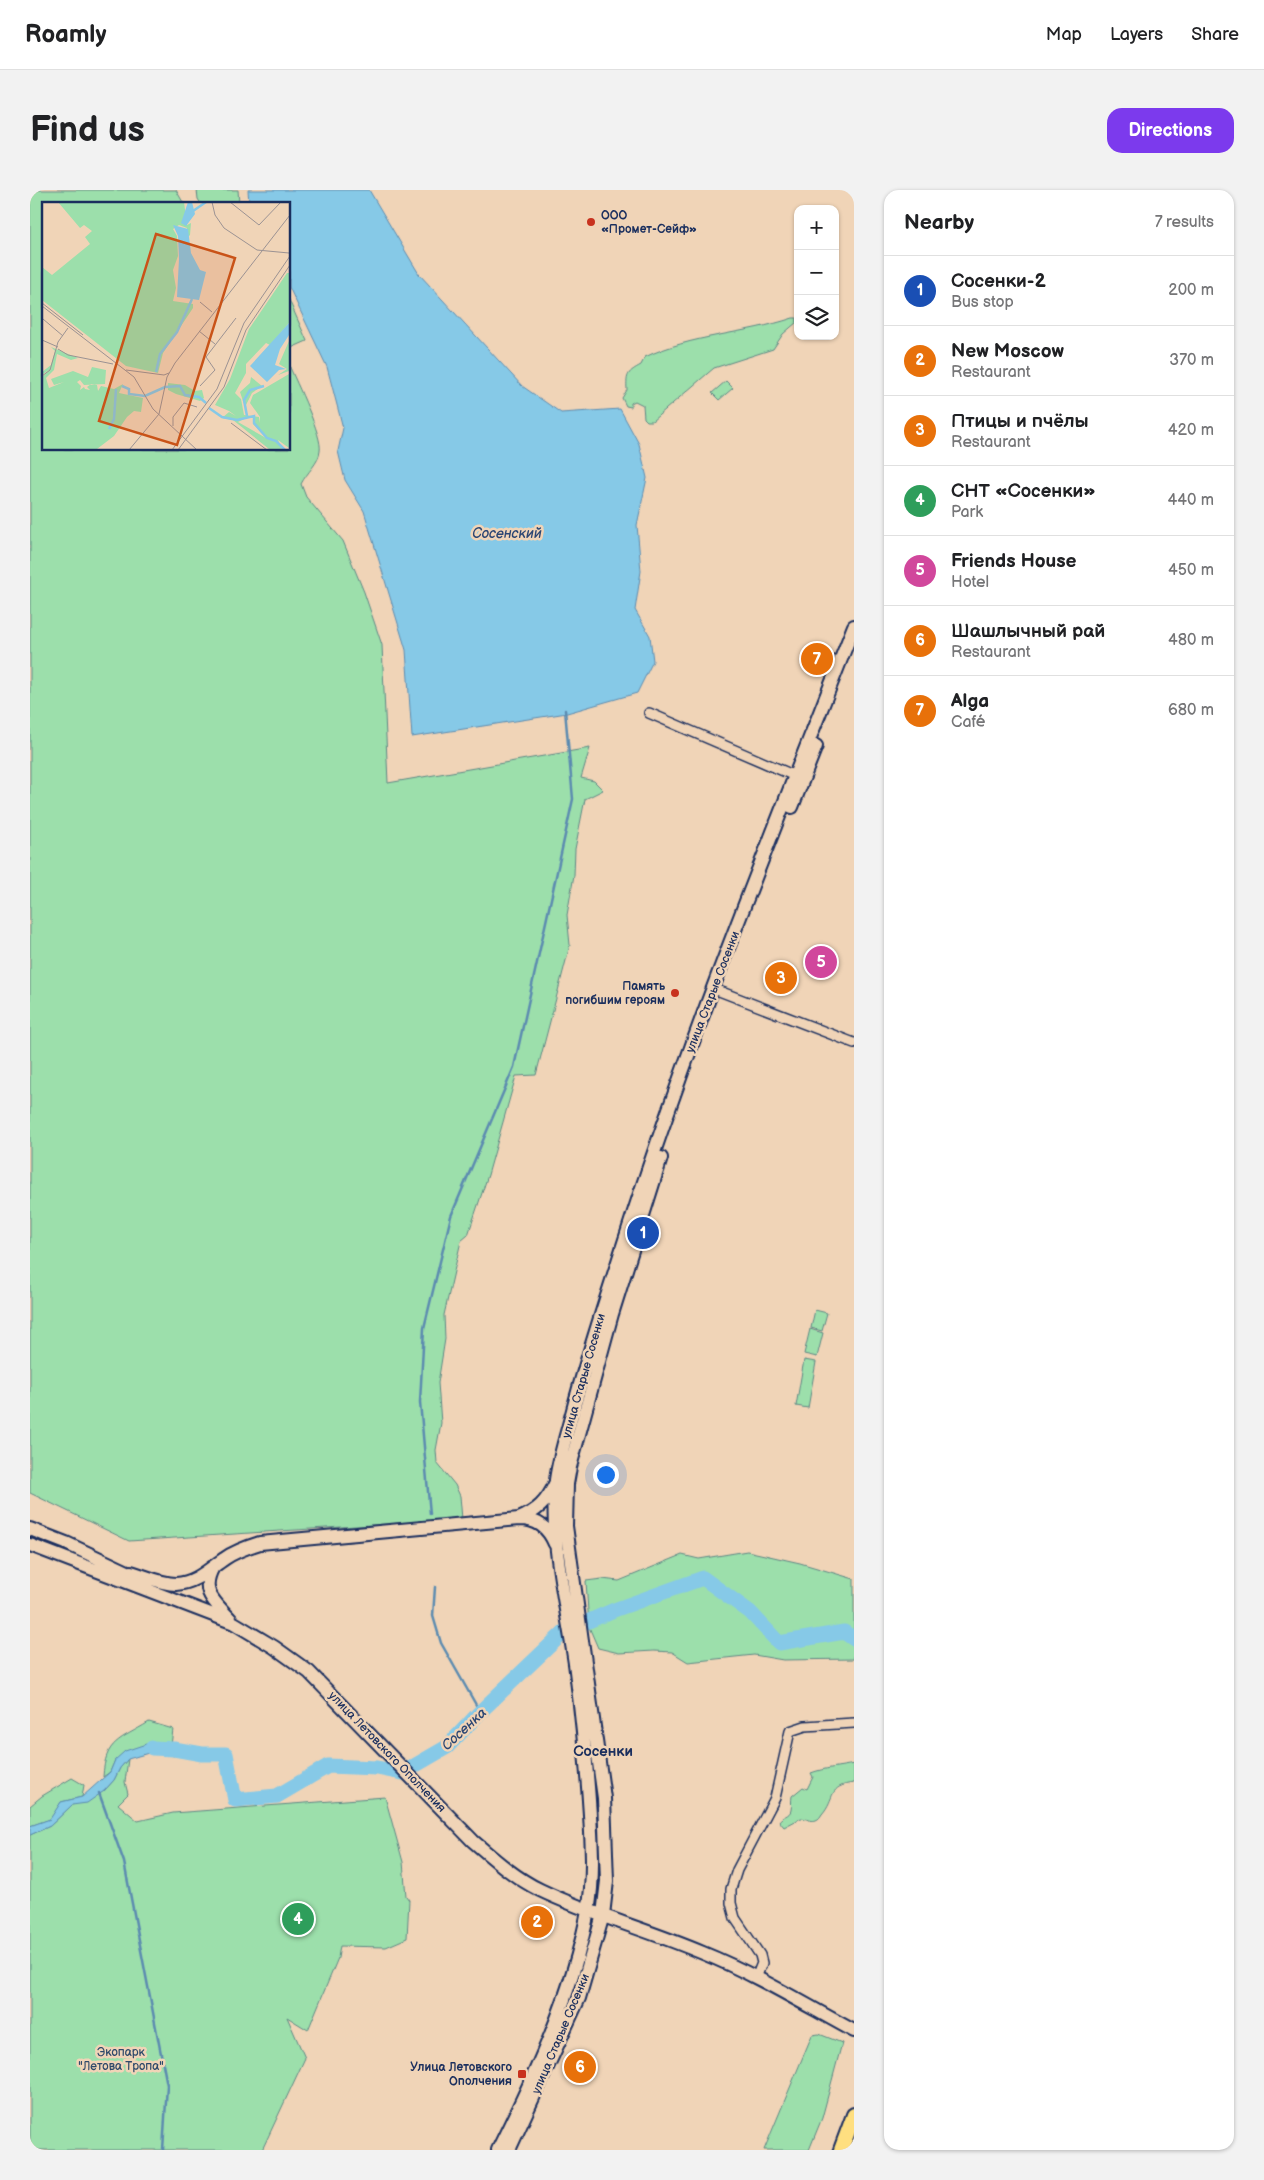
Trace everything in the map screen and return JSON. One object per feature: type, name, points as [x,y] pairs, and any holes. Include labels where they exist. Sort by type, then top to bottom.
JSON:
[{"type":"highway","points":[[841,2150],[854,2115]]},
{"type":"main road","name":"улица Старые Сосенки","points":[[509,2150],[579,1998],[603,1915],[607,1852],[604,1798],[571,1603],[566,1526],[567,1484],[570,1467],[632,1246],[717,990],[795,776],[854,626]]},
{"type":"main road","name":"улица Старые Сосенки","points":[[571,1603],[558,1551],[556,1480],[584,1369],[649,1168],[717,990],[854,646]]},
{"type":"main road","points":[[519,1519],[532,1513],[544,1503],[556,1480]]},
{"type":"main road","points":[[131,1572],[174,1584],[186,1583],[196,1579],[241,1549],[260,1544],[519,1519],[529,1519],[543,1525],[552,1537],[558,1551]]},
{"type":"main road","name":"улица Летовского Ополчения","points":[[30,1529],[131,1572],[164,1597]]},
{"type":"main road","name":"улица Летовского Ополчения","points":[[30,1545],[234,1623],[274,1647],[309,1672],[418,1785],[497,1862],[539,1889],[703,1953],[756,1978],[854,2031]]},
{"type":"main road","points":[[213,1567],[208,1575],[208,1590],[211,1598],[234,1623]]},
{"type":"main road","name":"улица Старые Сосенки","points":[[498,2150],[531,2082],[551,2034],[572,1974],[588,1909],[592,1852],[581,1669]]},
{"type":"street","points":[[649,713],[795,776]]},
{"type":"street","points":[[717,990],[854,1043]]},
{"type":"street","points":[[756,1978],[762,1963],[760,1955],[736,1918],[731,1904],[731,1889],[742,1862],[775,1798],[790,1731],[805,1726],[854,1722]]},
{"type":"green space","points":[[30,190],[176,190],[183,202],[42,202],[42,450],[290,450],[290,367],[303,396],[320,444],[317,460],[301,484],[306,497],[343,541],[364,592],[382,645],[388,783],[590,748],[581,778],[594,781],[603,790],[585,799],[575,849],[574,875],[567,915],[570,945],[536,1075],[516,1076],[488,1175],[468,1235],[461,1241],[444,1315],[445,1339],[438,1383],[441,1423],[436,1450],[437,1463],[455,1485],[460,1496],[462,1519],[129,1541],[30,1493]]},
{"type":"green space","points":[[197,190],[238,190],[239,202],[200,202]]},
{"type":"green space","points":[[290,302],[307,341],[290,349]]},
{"type":"green space","points":[[794,318],[794,325],[783,334],[773,349],[714,368],[652,421],[647,421],[644,418],[643,405],[635,401],[631,403],[631,407],[626,406],[622,398],[627,390],[629,374],[641,365],[645,357],[699,339]]},
{"type":"green space","points":[[726,381],[733,388],[719,400],[712,393]]},
{"type":"green space","points":[[815,1310],[827,1313],[822,1331],[811,1328]]},
{"type":"green space","points":[[810,1329],[823,1333],[817,1357],[804,1354]]},
{"type":"green space","points":[[804,1360],[816,1362],[808,1408],[796,1406]]},
{"type":"green space","points":[[747,1551],[800,1563],[854,1579],[854,1659],[783,1660],[754,1655],[688,1662],[672,1652],[619,1653],[598,1648],[589,1627],[586,1581],[602,1579],[619,1581],[682,1555],[699,1559]]},
{"type":"green space","points":[[149,1722],[173,1729],[171,1746],[162,1743],[115,1760],[110,1772],[103,1777],[107,1755],[116,1742]]},
{"type":"green space","name":"Экопарк \"Летова Тропа\"","points":[[128,1759],[125,1782],[128,1794],[118,1804],[138,1821],[173,1813],[385,1797],[403,1862],[406,1896],[409,1900],[407,1938],[386,1947],[340,1946],[338,1958],[308,2030],[287,2017],[305,2058],[262,2150],[30,2150],[30,1835],[50,1826],[72,1805],[104,1791]]},
{"type":"green space","points":[[854,1764],[854,1783],[836,1790],[818,1819],[812,1821],[801,1818],[784,1827],[779,1821],[790,1812],[792,1796],[803,1787],[807,1789],[813,1777],[811,1773]]},
{"type":"green space","points":[[72,1778],[84,1785],[82,1797],[61,1802],[51,1819],[30,1826],[30,1806],[42,1796]]},
{"type":"green space","points":[[819,2034],[842,2043],[822,2118],[809,2150],[764,2150],[812,2035]]},
{"type":"water","name":"Сосенский","points":[[248,190],[369,190],[419,274],[522,386],[561,413],[620,409],[639,444],[647,478],[637,525],[641,571],[635,610],[650,636],[653,661],[637,693],[567,713],[412,737],[406,650],[364,511],[345,480],[338,451],[343,428],[327,367],[290,289],[290,202],[249,202]]},
{"type":"water","points":[[162,1743],[171,1746],[174,1756],[152,1752],[128,1759],[104,1791],[87,1803],[72,1805],[50,1826],[30,1835],[30,1826],[50,1819],[61,1802],[82,1797],[110,1772],[115,1760],[125,1751],[146,1744]]},
{"type":"waterway","points":[[430,1514],[420,1402],[424,1328],[451,1216],[514,1067],[573,799],[565,710]]},
{"type":"waterway","name":"Сосенка","points":[[152,1748],[174,1749],[202,1754],[226,1754],[235,1800],[277,1796],[328,1766],[377,1768],[402,1773],[447,1747],[480,1712],[564,1632],[614,1610],[703,1578],[750,1612],[779,1643],[844,1632],[854,1639]]},
{"type":"waterway","points":[[435,1587],[433,1616],[441,1643],[480,1712]]},
{"type":"waterway","points":[[99,1793],[124,1862],[167,2085],[163,2150]]},
{"type":"place","name":"ООО «Промет-Сейф»","points":[[591,222]]},
{"type":"place","name":"Alga","points":[[817,659]]},
{"type":"place","name":"Friends House","points":[[821,962]]},
{"type":"place","name":"Птицы и пчёлы","points":[[781,978]]},
{"type":"place","name":"Память погибшим героям","points":[[675,993]]},
{"type":"place","name":"Сосенки-2","points":[[643,1233]]},
{"type":"place","name":"СНТ «Сосенки»","points":[[298,1919]]},
{"type":"place","name":"New Moscow","points":[[537,1922]]},
{"type":"place","name":"Шашлычный рай","points":[[580,2067]]},
{"type":"place","name":"Улица Летовского Ополчения","points":[[522,2074]]},
{"type":"district","name":"Сосенки","points":[[603,1751]]}]
